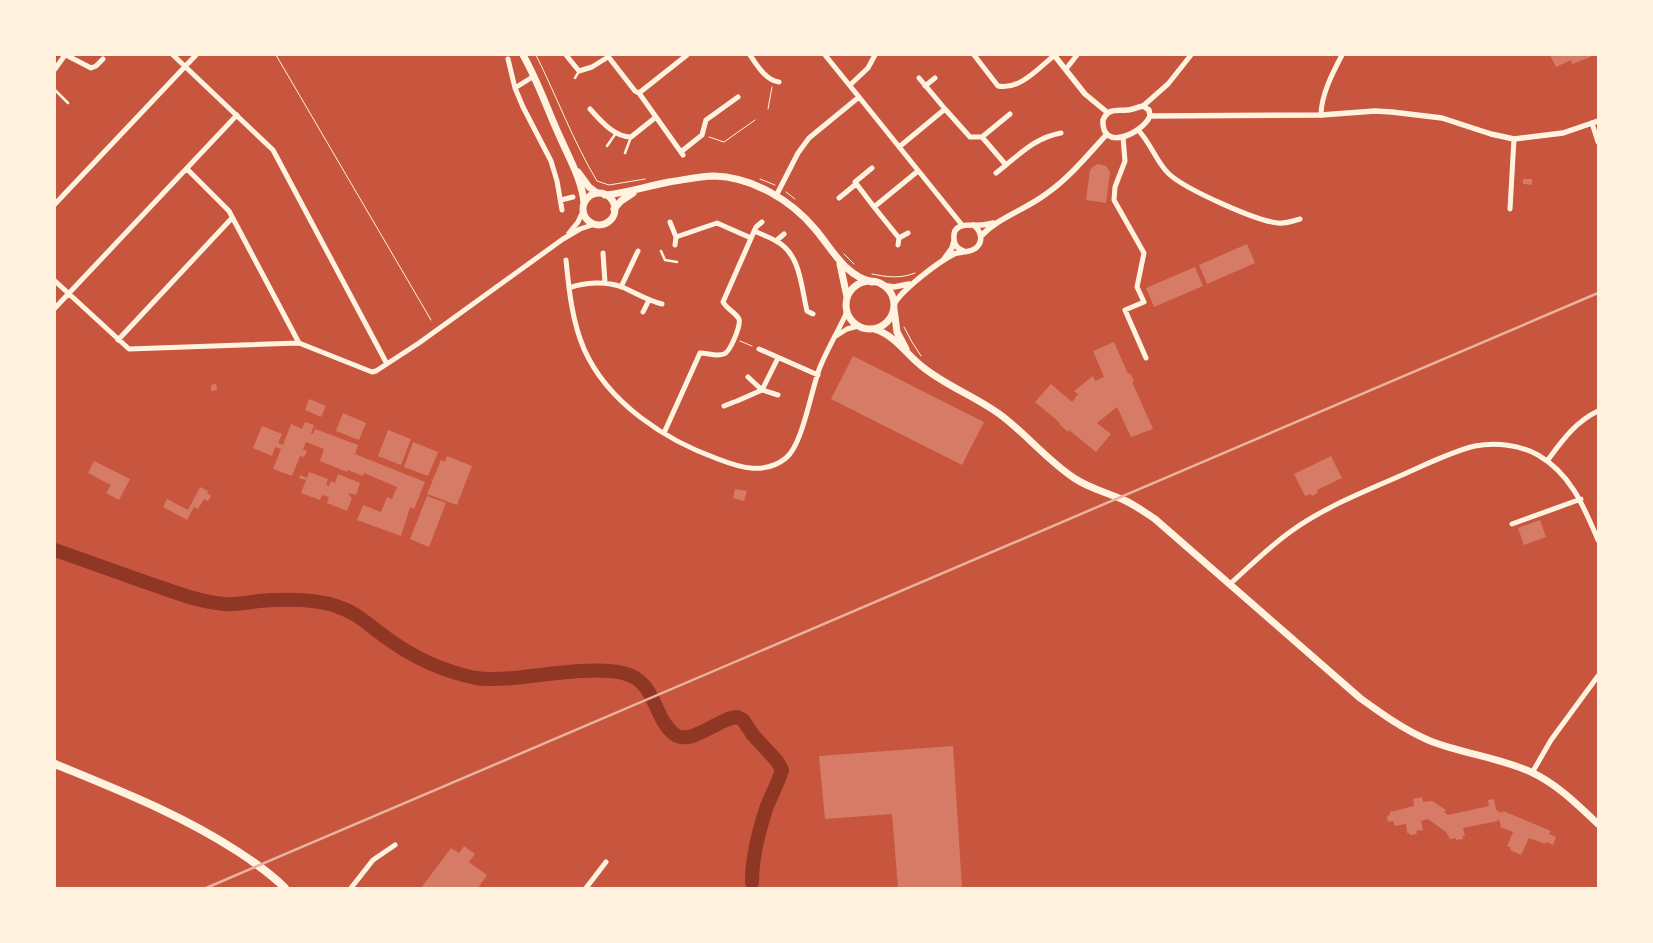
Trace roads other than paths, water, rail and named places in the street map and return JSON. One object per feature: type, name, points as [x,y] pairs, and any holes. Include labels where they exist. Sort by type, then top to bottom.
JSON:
[{"type":"highway","points":[[55,764],[143,801],[203,830],[250,860],[283,885],[292,888]]},
{"type":"main road","points":[[523,55],[572,164],[583,195],[586,218],[595,224],[600,225],[612,218],[614,209],[612,200],[605,194]]},
{"type":"main road","points":[[572,164],[589,187],[597,193],[605,194],[640,190],[668,182],[711,176],[737,180],[776,196],[792,206],[808,222],[837,258],[854,275],[882,285],[891,294],[898,332],[908,353]]},
{"type":"main road","points":[[614,209],[625,198],[640,190]]},
{"type":"main road","points":[[584,207],[590,196],[597,193]]},
{"type":"main road","points":[[837,258],[842,270],[847,310],[850,318],[858,326],[884,332],[921,367],[939,379],[988,405],[1060,468],[1073,477],[1095,490],[1140,509],[1179,538],[1360,698],[1389,720],[1430,741],[1508,763],[1532,772],[1555,786],[1598,824]]},
{"type":"main road","points":[[847,298],[853,289],[860,284],[872,282]]},
{"type":"main road","points":[[874,329],[886,323],[891,317],[894,306]]},
{"type":"street","points":[[55,69],[66,55],[91,68],[103,59]]},
{"type":"street","points":[[173,55],[273,150],[387,364]]},
{"type":"street","points":[[55,204],[196,55]]},
{"type":"street","points":[[639,93],[688,55]]},
{"type":"street","points":[[825,55],[962,225]]},
{"type":"street","points":[[850,85],[868,68],[874,55]]},
{"type":"street","points":[[974,55],[998,86],[1003,87],[1017,85],[1054,55],[1085,94],[1108,113]]},
{"type":"street","points":[[1066,69],[1077,55]]},
{"type":"street","points":[[1143,106],[1149,110],[1150,116],[1146,123],[1138,130],[1116,138],[1108,134],[1103,126],[1103,120],[1108,113],[1113,110],[1128,110],[1143,106],[1169,82],[1191,55]]},
{"type":"street","points":[[1321,115],[1321,109],[1328,88],[1342,55]]},
{"type":"street","points":[[563,56],[579,71],[592,67],[607,56],[635,91],[639,93],[682,153],[702,135],[706,120],[738,97]]},
{"type":"street","points":[[753,56],[766,75],[776,82]]},
{"type":"street","points":[[508,59],[515,88],[523,107],[551,161],[562,210]]},
{"type":"street","points":[[515,88],[534,76]]},
{"type":"street","points":[[919,78],[970,137],[982,136],[1010,114]]},
{"type":"street","points":[[926,86],[935,78]]},
{"type":"street","points":[[776,196],[798,153],[809,138],[860,97]]},
{"type":"street","points":[[899,147],[945,109]]},
{"type":"street","points":[[590,110],[604,125],[616,133],[631,138],[656,117]]},
{"type":"street","points":[[1150,116],[1321,115],[1375,111],[1442,118],[1490,134],[1514,139],[1550,135],[1595,122],[1598,142]]},
{"type":"street","points":[[55,308],[237,115]]},
{"type":"street","points":[[1138,130],[1147,139],[1165,169],[1177,181],[1254,218],[1280,223],[1300,219]]},
{"type":"street","points":[[996,173],[1039,139],[1060,133]]},
{"type":"street","points":[[941,262],[949,252],[954,241],[955,232],[962,225],[986,225],[998,221],[1034,202],[1053,189],[1108,134]]},
{"type":"street","points":[[982,136],[1006,164]]},
{"type":"street","points":[[1123,137],[1125,161],[1113,193],[1118,209],[1144,253],[1137,287],[1144,302],[1125,310],[1146,358]]},
{"type":"street","points":[[1510,209],[1514,139]]},
{"type":"street","points":[[839,198],[872,168]]},
{"type":"street","points":[[186,169],[229,211],[299,343]]},
{"type":"street","points":[[874,207],[918,171]]},
{"type":"street","points":[[856,184],[899,238],[898,246]]},
{"type":"street","points":[[561,200],[573,198]]},
{"type":"street","points":[[55,281],[129,349],[299,343],[372,372],[387,364],[526,267],[563,238],[578,222],[584,207]]},
{"type":"street","points":[[118,340],[232,218]]},
{"type":"street","points":[[894,306],[904,290],[941,262],[964,251],[974,250],[981,236],[998,221]]},
{"type":"street","points":[[670,222],[676,237],[675,245]]},
{"type":"street","points":[[664,433],[700,353],[722,355],[727,352],[735,338],[740,323],[738,318],[723,302],[754,231],[762,222]]},
{"type":"street","points":[[676,237],[717,223],[751,238]]},
{"type":"street","points":[[563,238],[595,224]]},
{"type":"street","points":[[973,225],[981,236]]},
{"type":"street","points":[[754,231],[785,247],[797,264],[807,311],[813,314]]},
{"type":"street","points":[[899,238],[908,233]]},
{"type":"street","points":[[776,241],[784,234]]},
{"type":"street","points":[[954,241],[957,247],[964,251]]},
{"type":"street","points":[[621,287],[638,251]]},
{"type":"street","points":[[603,253],[605,283]]},
{"type":"street","points":[[566,260],[576,325],[585,349],[603,379],[639,416],[676,441],[731,464],[755,469],[772,467],[788,457],[799,441],[818,375],[847,310]]},
{"type":"street","points":[[569,288],[578,285],[605,283],[621,287],[662,304]]},
{"type":"street","points":[[882,285],[894,287],[914,283]]},
{"type":"street","points":[[643,312],[649,300]]},
{"type":"street","points":[[835,336],[847,329],[858,326]]},
{"type":"street","points":[[759,349],[818,375]]},
{"type":"street","points":[[724,406],[762,390],[778,358]]},
{"type":"street","points":[[748,377],[762,390],[778,395]]},
{"type":"street","points":[[1547,461],[1573,427],[1581,420],[1598,411]]},
{"type":"street","points":[[1230,584],[1290,531],[1313,517],[1340,503],[1458,451],[1476,446],[1505,445],[1529,451],[1547,461],[1563,475],[1580,499],[1598,540]]},
{"type":"street","points":[[1512,524],[1580,499]]},
{"type":"street","points":[[1532,772],[1551,740],[1598,676]]},
{"type":"street","points":[[351,888],[371,863],[395,845]]},
{"type":"street","points":[[586,888],[606,862]]},
{"type":"lane","points":[[575,78],[579,71]]},
{"type":"lane","points":[[55,90],[68,103]]},
{"type":"lane","points":[[607,146],[616,133]]},
{"type":"lane","points":[[625,154],[631,138]]},
{"type":"lane","points":[[661,251],[665,260],[677,262]]},
{"type":"waterway","points":[[55,550],[176,593],[205,601],[224,604],[267,600],[327,603],[356,615],[416,657],[439,667],[476,678],[505,679],[598,670],[623,673],[634,677],[642,683],[667,727],[674,734],[681,737],[696,735],[737,717],[743,720],[753,735],[777,761],[782,770],[761,824],[752,882]]},
{"type":"railway","points":[[206,888],[1598,293]]}]
